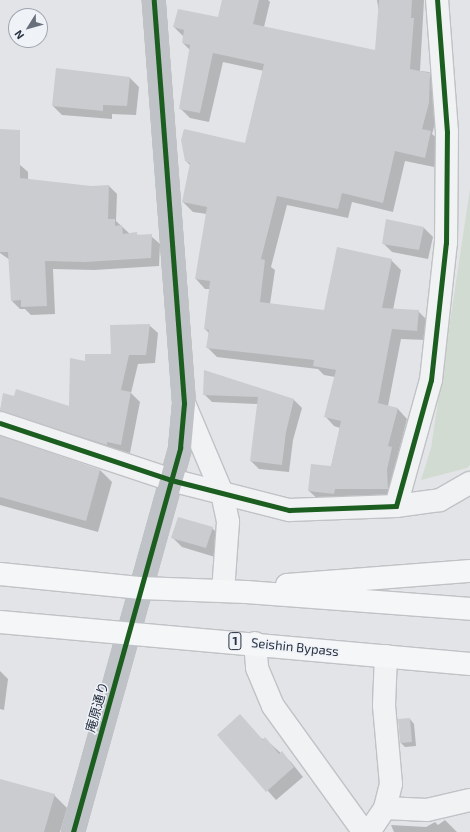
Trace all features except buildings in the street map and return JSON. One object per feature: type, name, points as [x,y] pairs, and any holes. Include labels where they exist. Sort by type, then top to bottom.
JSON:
[{"type":"highway","points":[[246,592],[303,583],[470,571]]},
{"type":"highway","points":[[0,574],[141,588],[246,592],[470,609]]},
{"type":"highway","name":"Seishin Bypass","points":[[0,622],[255,643],[307,648],[386,659],[470,664]]},
{"type":"highway","points":[[386,659],[470,679]]},
{"type":"street","name":"庵原通り","points":[[73,832],[130,632],[180,448],[184,403],[154,0]]},
{"type":"street","points":[[396,506],[431,380],[446,243],[447,132],[437,0]]},
{"type":"street","points":[[184,403],[222,493],[228,522],[223,591]]},
{"type":"street","points":[[0,423],[171,480],[289,510],[396,506],[440,500],[470,483]]},
{"type":"street","points":[[255,643],[257,668],[273,706],[364,832]]},
{"type":"street","points":[[369,832],[385,808],[391,784],[384,705],[386,659]]},
{"type":"street","points":[[385,808],[427,810],[470,800]]},
{"type":"shaded area","points":[[470,189],[470,465],[467,468],[421,480],[431,448]]},
{"type":"cycle path","points":[[73,832],[180,448],[184,403],[154,0]]},
{"type":"cycle path","points":[[0,423],[171,480],[289,510],[396,506],[431,380],[446,243],[447,132],[437,0]]}]
